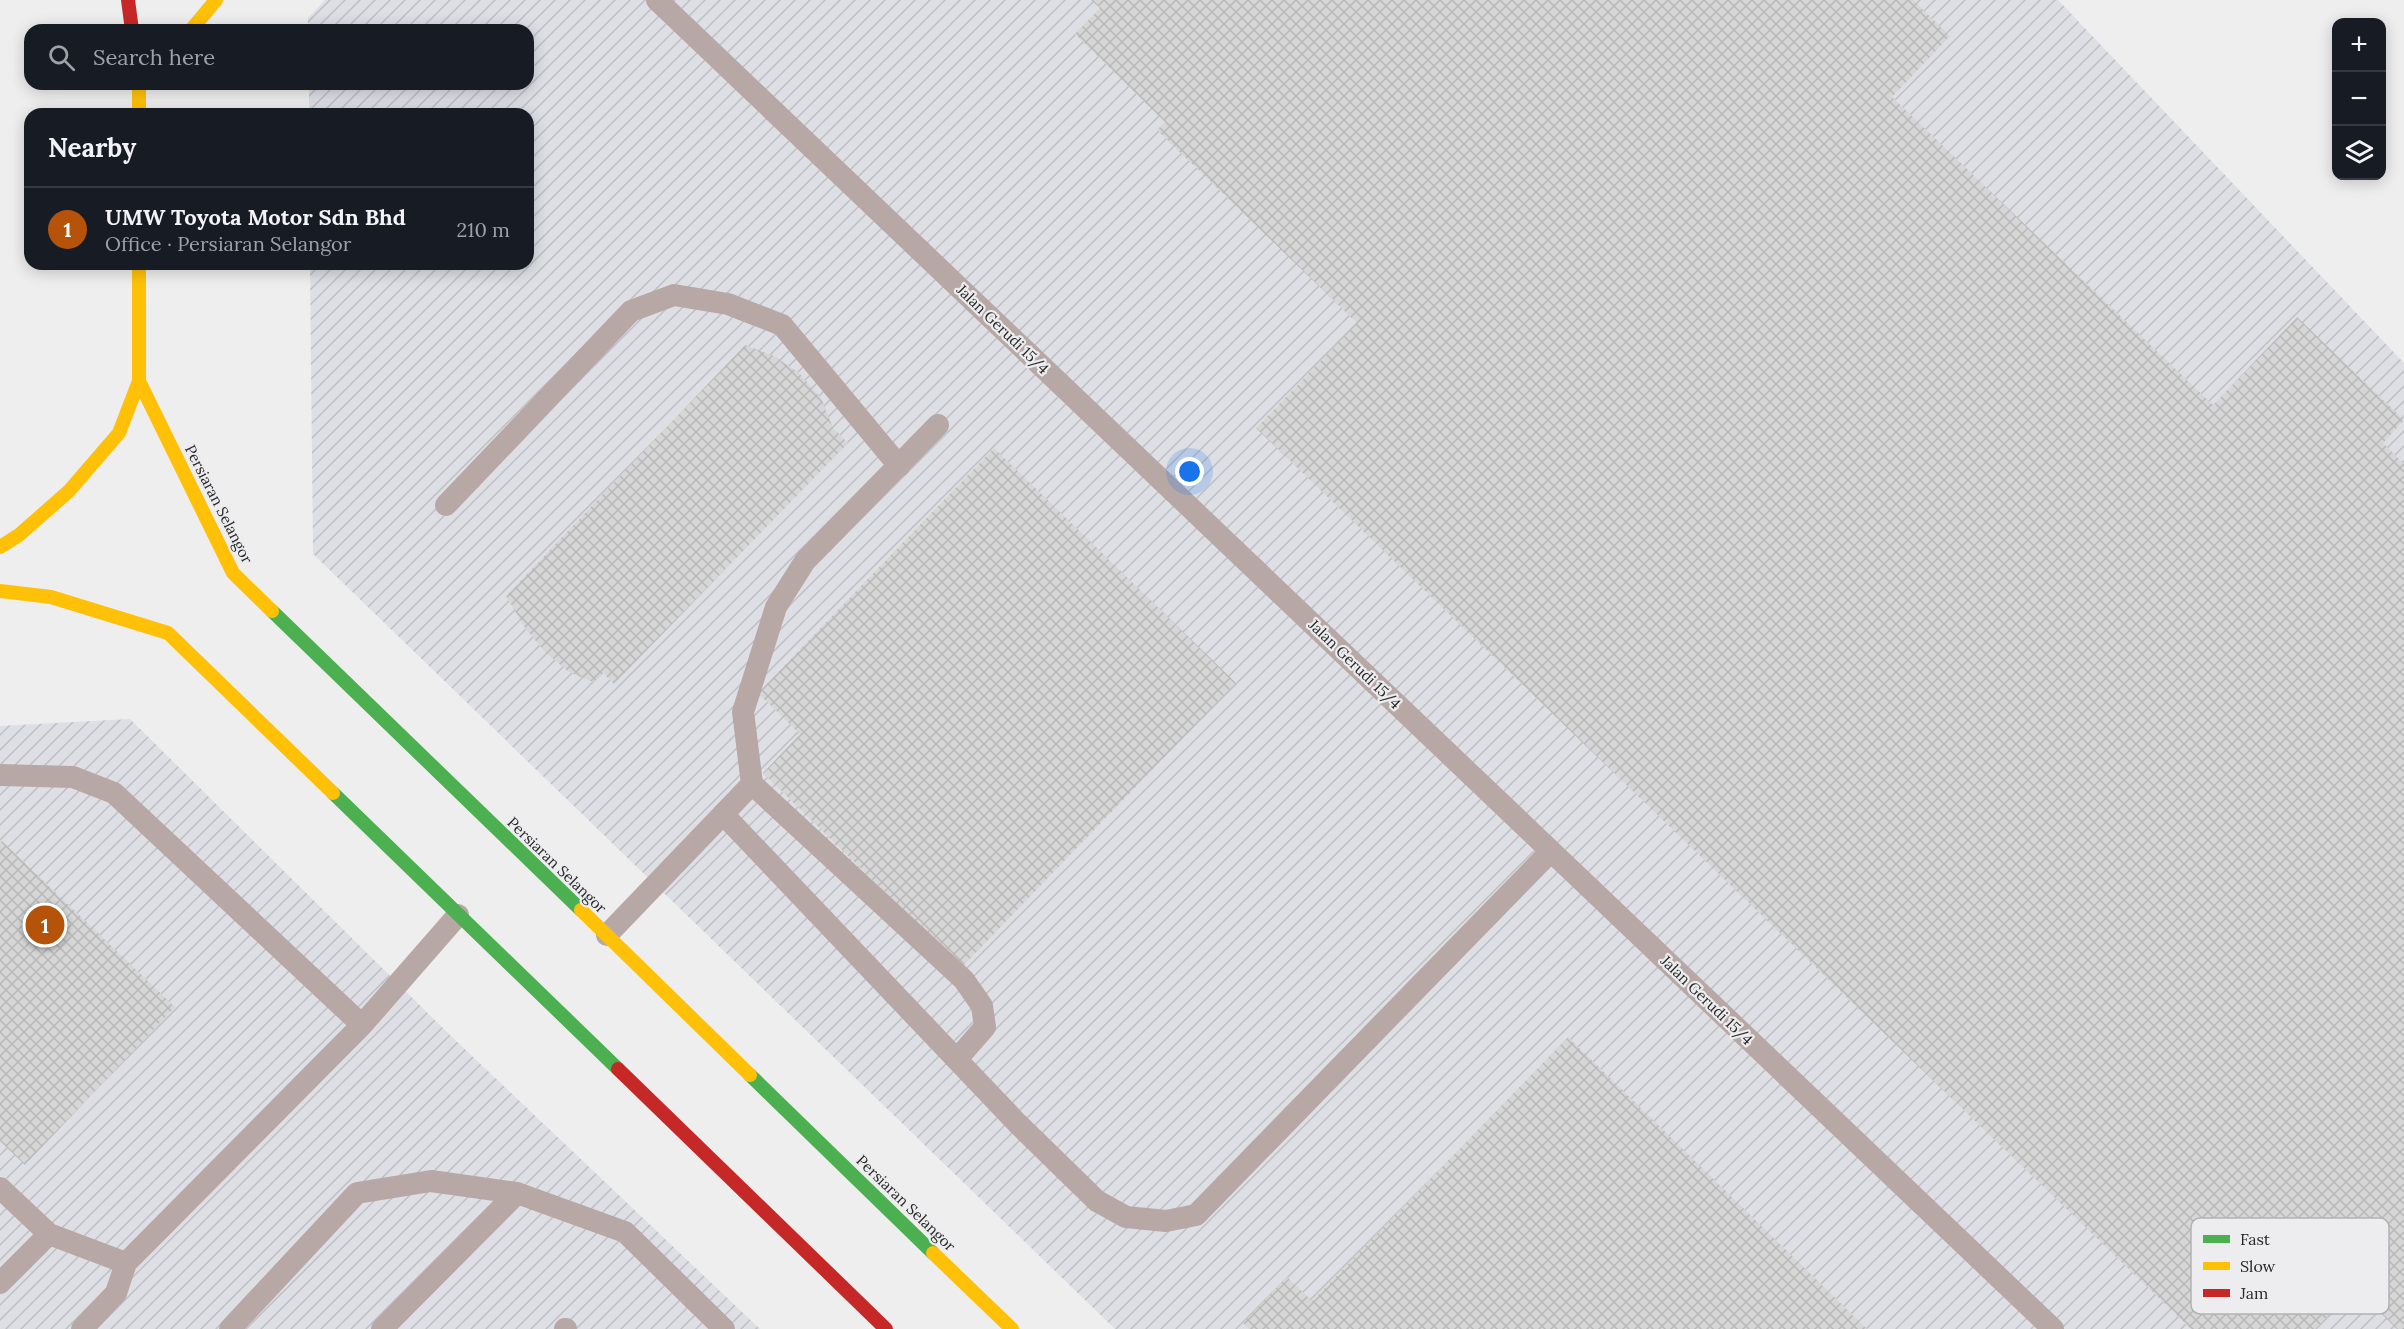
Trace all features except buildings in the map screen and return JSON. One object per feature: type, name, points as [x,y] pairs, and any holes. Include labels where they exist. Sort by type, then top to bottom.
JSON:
[{"type":"main road","points":[[128,0],[131,24]]},
{"type":"main road","points":[[196,24],[216,0]]},
{"type":"main road","points":[[139,108],[141,90]]},
{"type":"main road","points":[[0,547],[19,535],[69,491],[119,433],[140,381],[139,270]]},
{"type":"main road","name":"Persiaran Selangor","points":[[140,381],[233,573],[1012,1329]]},
{"type":"main road","points":[[0,591],[51,597],[168,633],[886,1329]]},
{"type":"lane","name":"Jalan Gerudi 15/4","points":[[657,0],[2053,1329]]},
{"type":"lane","points":[[446,505],[632,311],[674,295],[728,304],[782,325],[899,466]]},
{"type":"lane","points":[[938,425],[806,561],[776,607],[743,712],[752,784],[964,980],[982,1006],[985,1027],[957,1059]]},
{"type":"lane","points":[[0,775],[73,777],[114,793],[362,1025]]},
{"type":"lane","points":[[606,936],[752,784]]},
{"type":"lane","points":[[723,814],[1018,1124],[1097,1201],[1126,1217],[1166,1221],[1196,1215],[1551,851]]},
{"type":"lane","points":[[82,1329],[116,1293],[126,1263],[362,1025],[458,915]]},
{"type":"lane","points":[[230,1329],[357,1193],[431,1181],[517,1193],[625,1232],[723,1329]]},
{"type":"lane","points":[[0,1188],[49,1234],[126,1263]]},
{"type":"lane","points":[[382,1329],[517,1193]]},
{"type":"lane","points":[[0,1283],[49,1234]]},
{"type":"shaded area","points":[[325,0],[2058,0],[2404,363],[2404,1329],[1115,1329],[313,554],[310,270],[534,270],[534,108],[309,108],[309,90],[534,90],[534,24],[308,24],[308,18]]},
{"type":"shaded area","points":[[130,719],[452,1037],[760,1329],[0,1329],[0,726]]},
{"type":"traffic: fast","points":[[272,611],[581,910]]},
{"type":"traffic: fast","points":[[333,793],[618,1069]]},
{"type":"traffic: fast","points":[[750,1075],[933,1253]]},
{"type":"traffic: slow","points":[[196,24],[216,0]]},
{"type":"traffic: slow","points":[[139,90],[139,108]]},
{"type":"traffic: slow","points":[[0,547],[19,535],[69,491],[119,433],[139,381],[139,270]]},
{"type":"traffic: slow","points":[[139,381],[233,573],[272,611]]},
{"type":"traffic: slow","points":[[0,591],[51,597],[168,633],[333,793]]},
{"type":"traffic: slow","points":[[581,910],[750,1075]]},
{"type":"traffic: slow","points":[[933,1253],[1012,1329]]},
{"type":"traffic: jam","points":[[128,0],[131,24]]},
{"type":"traffic: jam","points":[[618,1069],[886,1329]]},
{"type":"place","name":"UMW Toyota Motor Sdn Bhd","points":[[45,925]]}]
